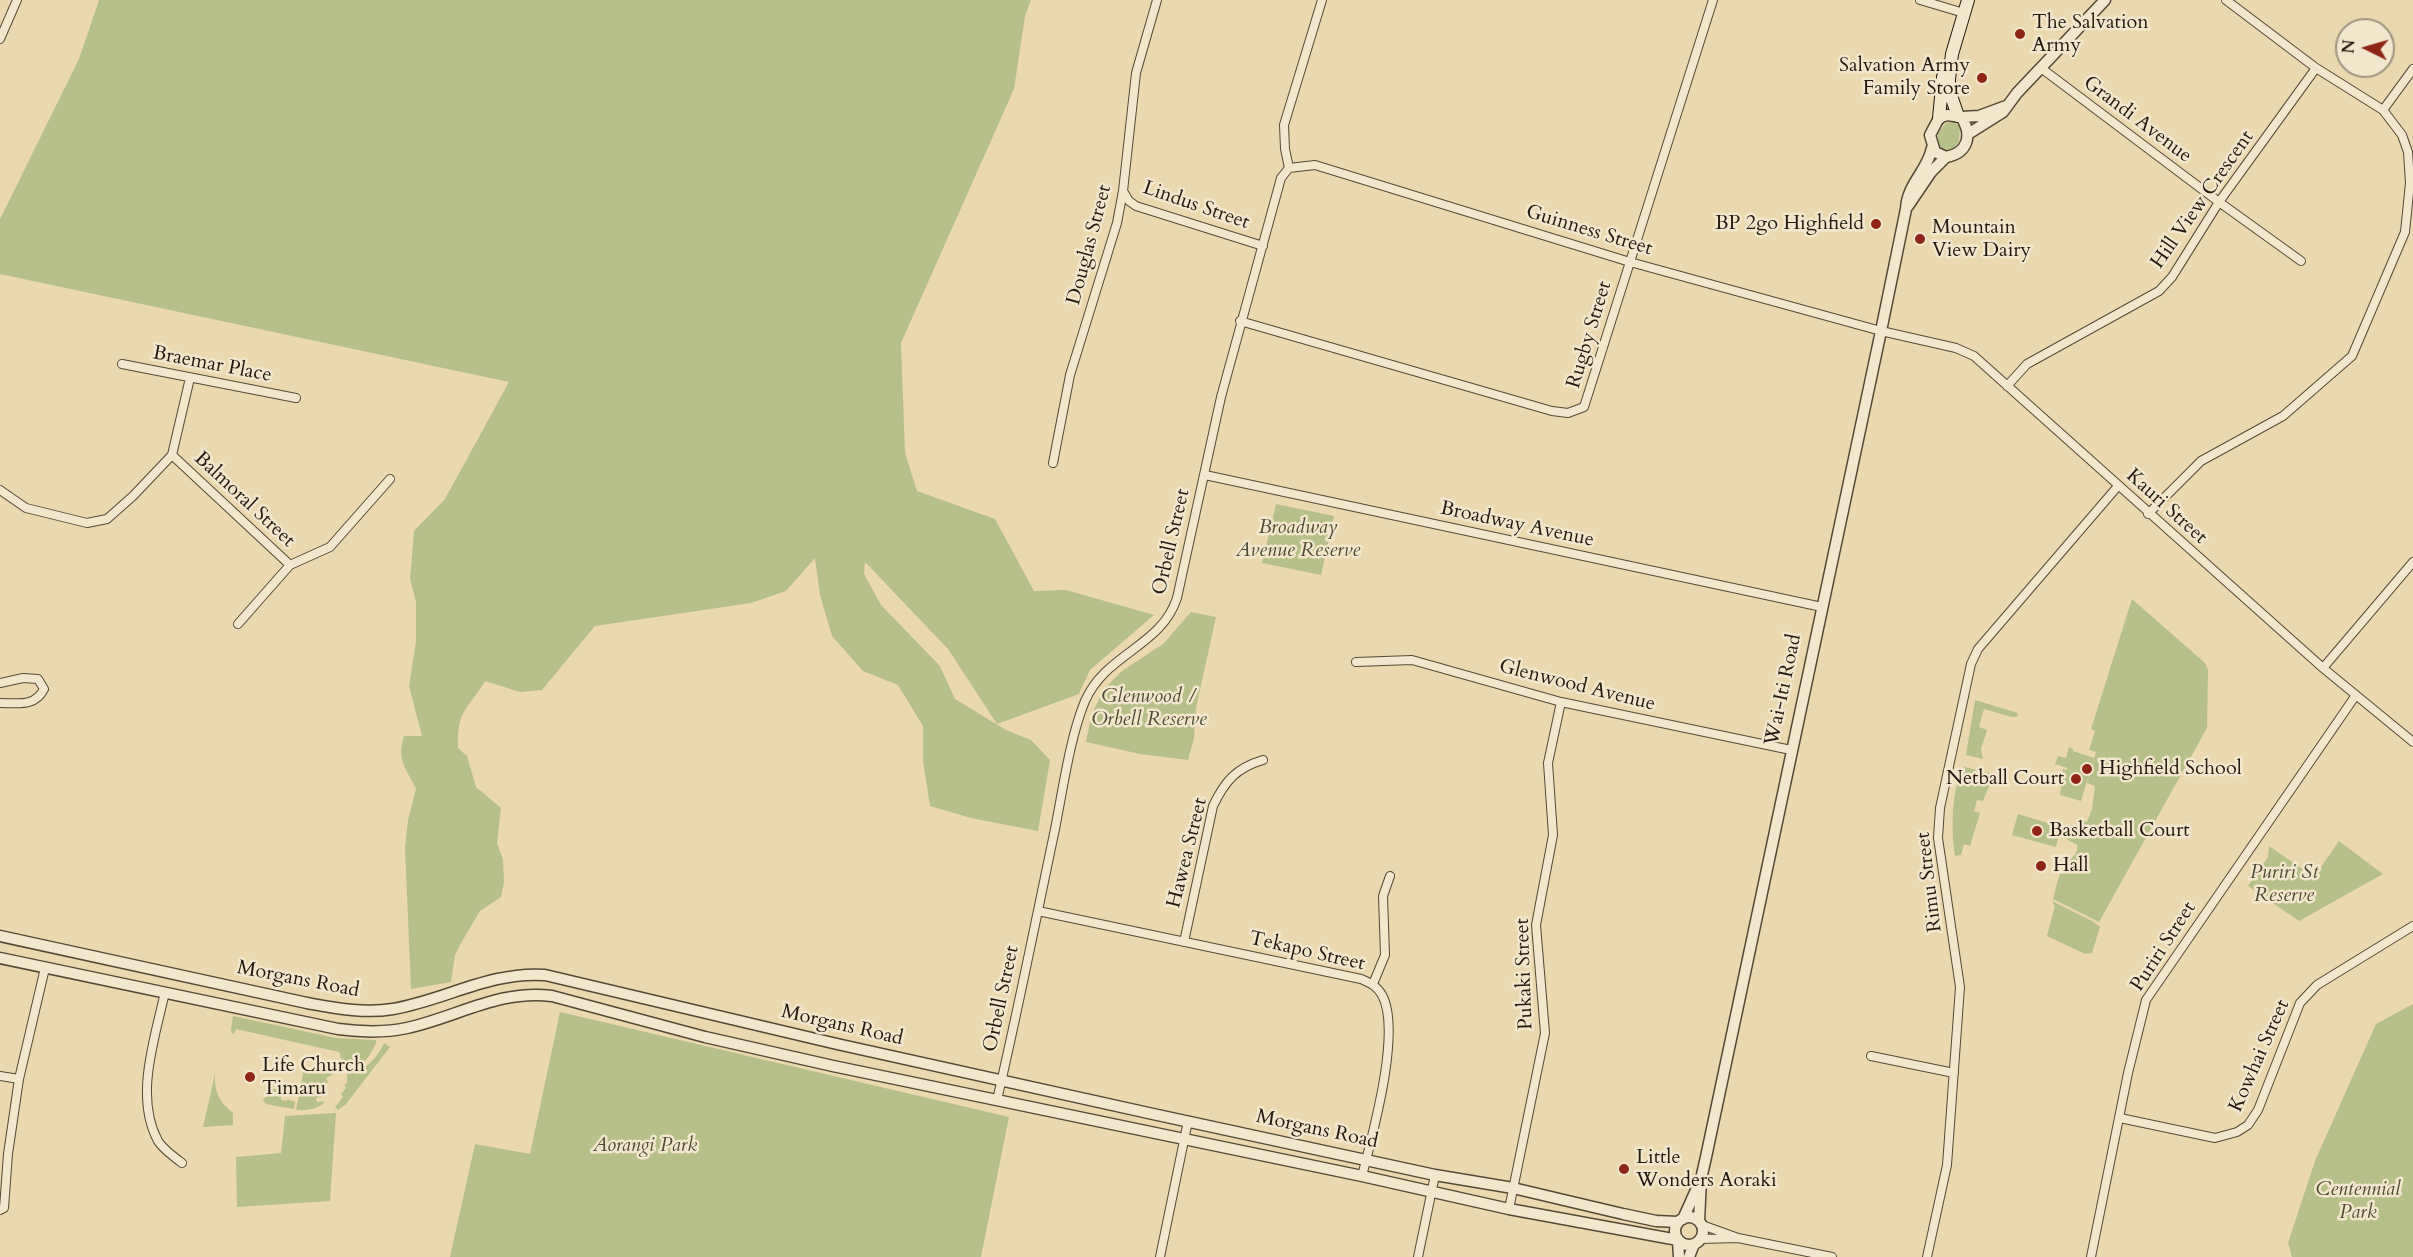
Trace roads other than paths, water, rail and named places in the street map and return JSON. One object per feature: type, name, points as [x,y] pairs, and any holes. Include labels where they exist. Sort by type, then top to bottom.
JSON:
[{"type":"main road","points":[[1960,117],[1949,90],[1952,54],[1968,0]]},
{"type":"main road","points":[[1939,118],[1943,75],[1947,60],[1952,54]]},
{"type":"street","points":[[0,39],[17,0]]},
{"type":"street","name":"Douglas Street","points":[[1053,463],[1070,375],[1117,223],[1124,191],[1136,73],[1157,0]]},
{"type":"street","points":[[1289,168],[1284,125],[1322,0]]},
{"type":"street","name":"Rugby Street","points":[[1240,321],[1552,411],[1568,413],[1584,408],[1713,0]]},
{"type":"street","points":[[1920,0],[1964,13]]},
{"type":"street","points":[[1968,134],[1997,117],[2105,0]]},
{"type":"street","points":[[2148,514],[2201,461],[2283,416],[2352,356],[2409,232],[2408,152],[2402,135],[2383,110],[2316,68],[2226,0]]},
{"type":"street","name":"Grandi Avenue","points":[[2041,68],[2301,261]]},
{"type":"street","name":"Hill View Crescent","points":[[2007,386],[2027,364],[2158,291],[2172,277],[2219,202],[2316,68]]},
{"type":"street","points":[[2383,110],[2413,69]]},
{"type":"street","points":[[1960,117],[1968,127],[1963,148],[1946,157],[1939,155],[1932,148],[1930,135],[1939,118],[1947,115],[1979,116],[2006,106]]},
{"type":"street","name":"Wai-Iti Road","points":[[1701,1223],[1701,1179],[1881,331],[1906,209],[1906,198],[1930,156],[1932,148]]},
{"type":"street","name":"Wai-Iti Road","points":[[1906,209],[1930,172],[1946,157]]},
{"type":"street","name":"Guinness Street","points":[[1289,168],[1315,165],[1630,261],[1881,331]]},
{"type":"street","name":"Orbell Street","points":[[998,1100],[1070,759],[1085,701],[1102,673],[1156,633],[1167,622],[1173,610],[1240,321],[1281,178],[1289,168]]},
{"type":"street","name":"Lindus Street","points":[[1124,191],[1129,201],[1136,206],[1263,246]]},
{"type":"street","name":"Kauri Street","points":[[1881,331],[1956,348],[1974,357],[2323,668],[2413,742]]},
{"type":"street","name":"Braemar Place","points":[[122,364],[296,398]]},
{"type":"street","name":"Balmoral Street","points":[[0,490],[26,508],[87,523],[107,519],[133,496],[171,455],[190,378]]},
{"type":"street","name":"Balmoral Street","points":[[171,455],[290,565],[238,624]]},
{"type":"street","name":"Broadway Avenue","points":[[1205,475],[1822,607]]},
{"type":"street","points":[[290,565],[330,547],[390,479]]},
{"type":"street","name":"Rimu Street","points":[[1927,1257],[1947,1165],[1960,987],[1938,838],[1940,808],[1971,664],[1978,649],[2118,486]]},
{"type":"street","points":[[2323,668],[2413,562]]},
{"type":"street","name":"Glenwood Avenue","points":[[1356,663],[1412,660],[1561,702],[1791,750]]},
{"type":"street","points":[[0,682],[23,678],[38,679],[44,689],[39,698],[28,704],[0,703]]},
{"type":"street","name":"Puriri Street","points":[[2091,1257],[2128,1073],[2146,1000],[2356,695]]},
{"type":"street","name":"Pukaki Street","points":[[1509,1209],[1545,1034],[1536,926],[1553,835],[1548,763],[1561,702]]},
{"type":"street","name":"Hawea Street","points":[[1184,942],[1213,806],[1223,787],[1235,773],[1243,767],[1263,760]]},
{"type":"street","points":[[1373,984],[1385,955],[1383,896],[1390,876]]},
{"type":"street","name":"Tekapo Street","points":[[1038,911],[1361,979],[1373,984],[1385,1002],[1388,1037],[1384,1076],[1362,1176]]},
{"type":"street","name":"Kowhai Street","points":[[2120,1118],[2215,1138],[2237,1132],[2248,1125],[2258,1110],[2300,1003],[2317,985],[2413,926]]},
{"type":"street","name":"Morgans Road","points":[[0,936],[307,1002],[375,1012],[414,1004],[488,980],[529,974],[545,975],[837,1044],[1435,1175],[1513,1188],[1656,1221],[1681,1220]]},
{"type":"street","name":"Morgans Road","points":[[0,958],[316,1025],[368,1032],[407,1028],[504,997],[538,994],[564,998],[705,1037],[832,1066],[1184,1138],[1509,1209],[1678,1240]]},
{"type":"street","points":[[134,986],[139,965]]},
{"type":"street","points":[[2,1209],[19,1079],[45,968]]},
{"type":"street","points":[[165,992],[146,1086],[147,1114],[159,1143],[182,1163]]},
{"type":"street","points":[[832,1066],[837,1044]]},
{"type":"street","points":[[1871,1056],[1954,1073]]},
{"type":"street","points":[[0,1076],[19,1079]]},
{"type":"street","points":[[1161,1257],[1188,1121]]},
{"type":"street","points":[[1418,1257],[1435,1175]]},
{"type":"street","name":"Wai-Iti Road","points":[[1681,1220],[1701,1179]]},
{"type":"street","points":[[1679,1257],[1675,1231],[1681,1220],[1692,1217],[1738,1238],[1832,1257]]},
{"type":"street","points":[[1689,1257],[1703,1232],[1701,1223]]},
{"type":"street","points":[[1678,1240],[1687,1245],[1738,1238]]},
{"type":"place","name":"The Salvation Army","points":[[2020,34]]},
{"type":"place","name":"Salvation Army Family Store","points":[[1982,78]]},
{"type":"place","name":"BP 2go Highfield","points":[[1876,224]]},
{"type":"place","name":"Mountain View Dairy","points":[[1920,239]]},
{"type":"place","name":"Highfield School","points":[[2087,769]]},
{"type":"place","name":"Netball Court","points":[[2076,779]]},
{"type":"place","name":"Basketball Court","points":[[2037,831]]},
{"type":"place","name":"Hall","points":[[2041,866]]},
{"type":"place","name":"Life Church Timaru","points":[[250,1077]]},
{"type":"place","name":"Little Wonders Aoraki","points":[[1624,1169]]},
{"type":"park label","name":"Broadway Avenue Reserve","points":[[1298,540]]},
{"type":"park label","name":"Glenwood / Orbell Reserve","points":[[1149,708]]},
{"type":"park label","name":"Puriri St Reserve","points":[[2284,884]]},
{"type":"park label","name":"Aorangi Park","points":[[645,1146]]},
{"type":"park label","name":"Centennial Park","points":[[2358,1202]]}]
